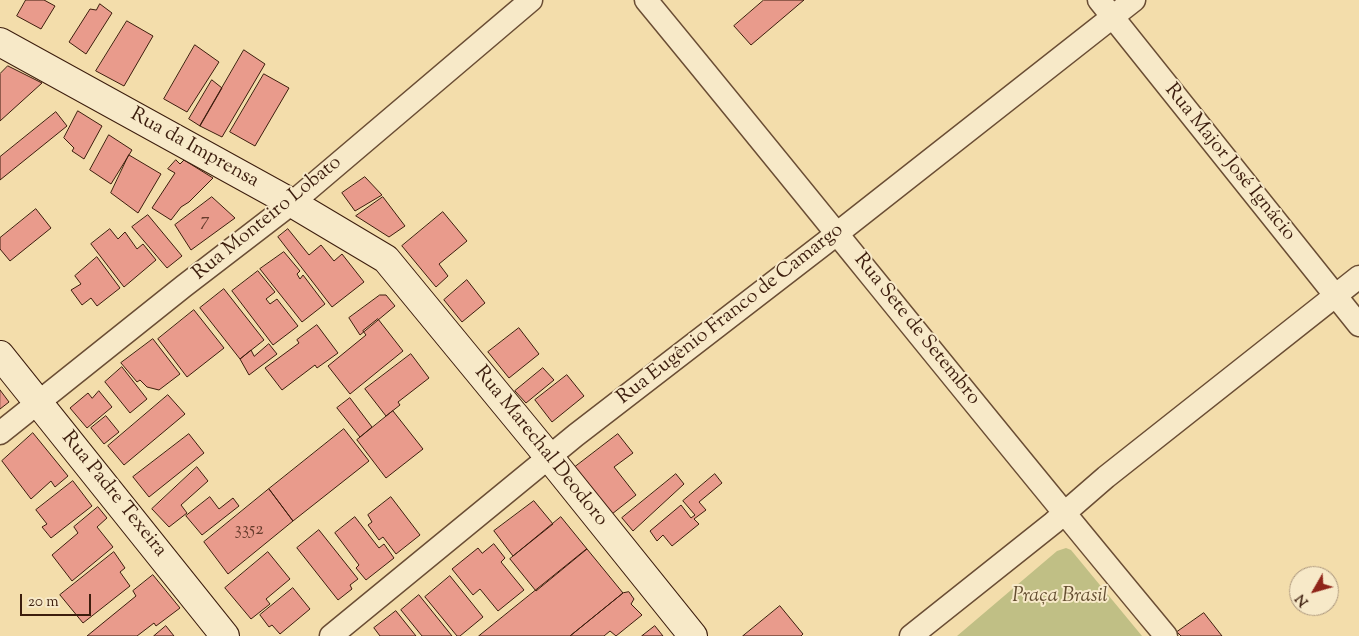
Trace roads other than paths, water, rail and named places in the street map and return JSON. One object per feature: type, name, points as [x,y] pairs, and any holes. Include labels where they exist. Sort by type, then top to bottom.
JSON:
[{"type":"main road","name":"Rua da Imprensa","points":[[0,42],[292,203],[386,259]]},
{"type":"main road","name":"Rua Marechal Deodoro","points":[[386,259],[693,636]]},
{"type":"main road","name":"Rua Padre Texeira","points":[[0,355],[225,636]]},
{"type":"street","name":"Rua Monteiro Lobato","points":[[0,433],[184,286],[292,203],[531,0]]},
{"type":"street","name":"Rua Sete de Setembro","points":[[646,0],[838,233],[1063,513],[1166,636]]},
{"type":"street","name":"Rua Eugênio Franco de Camargo","points":[[331,636],[549,457],[838,233],[1106,9],[1134,0]]},
{"type":"street","name":"Rua Major José Ignácio","points":[[1106,9],[1359,325]]},
{"type":"street","points":[[912,636],[1359,277]]},
{"type":"park label","name":"Praça Brasil","points":[[1060,598]]}]
